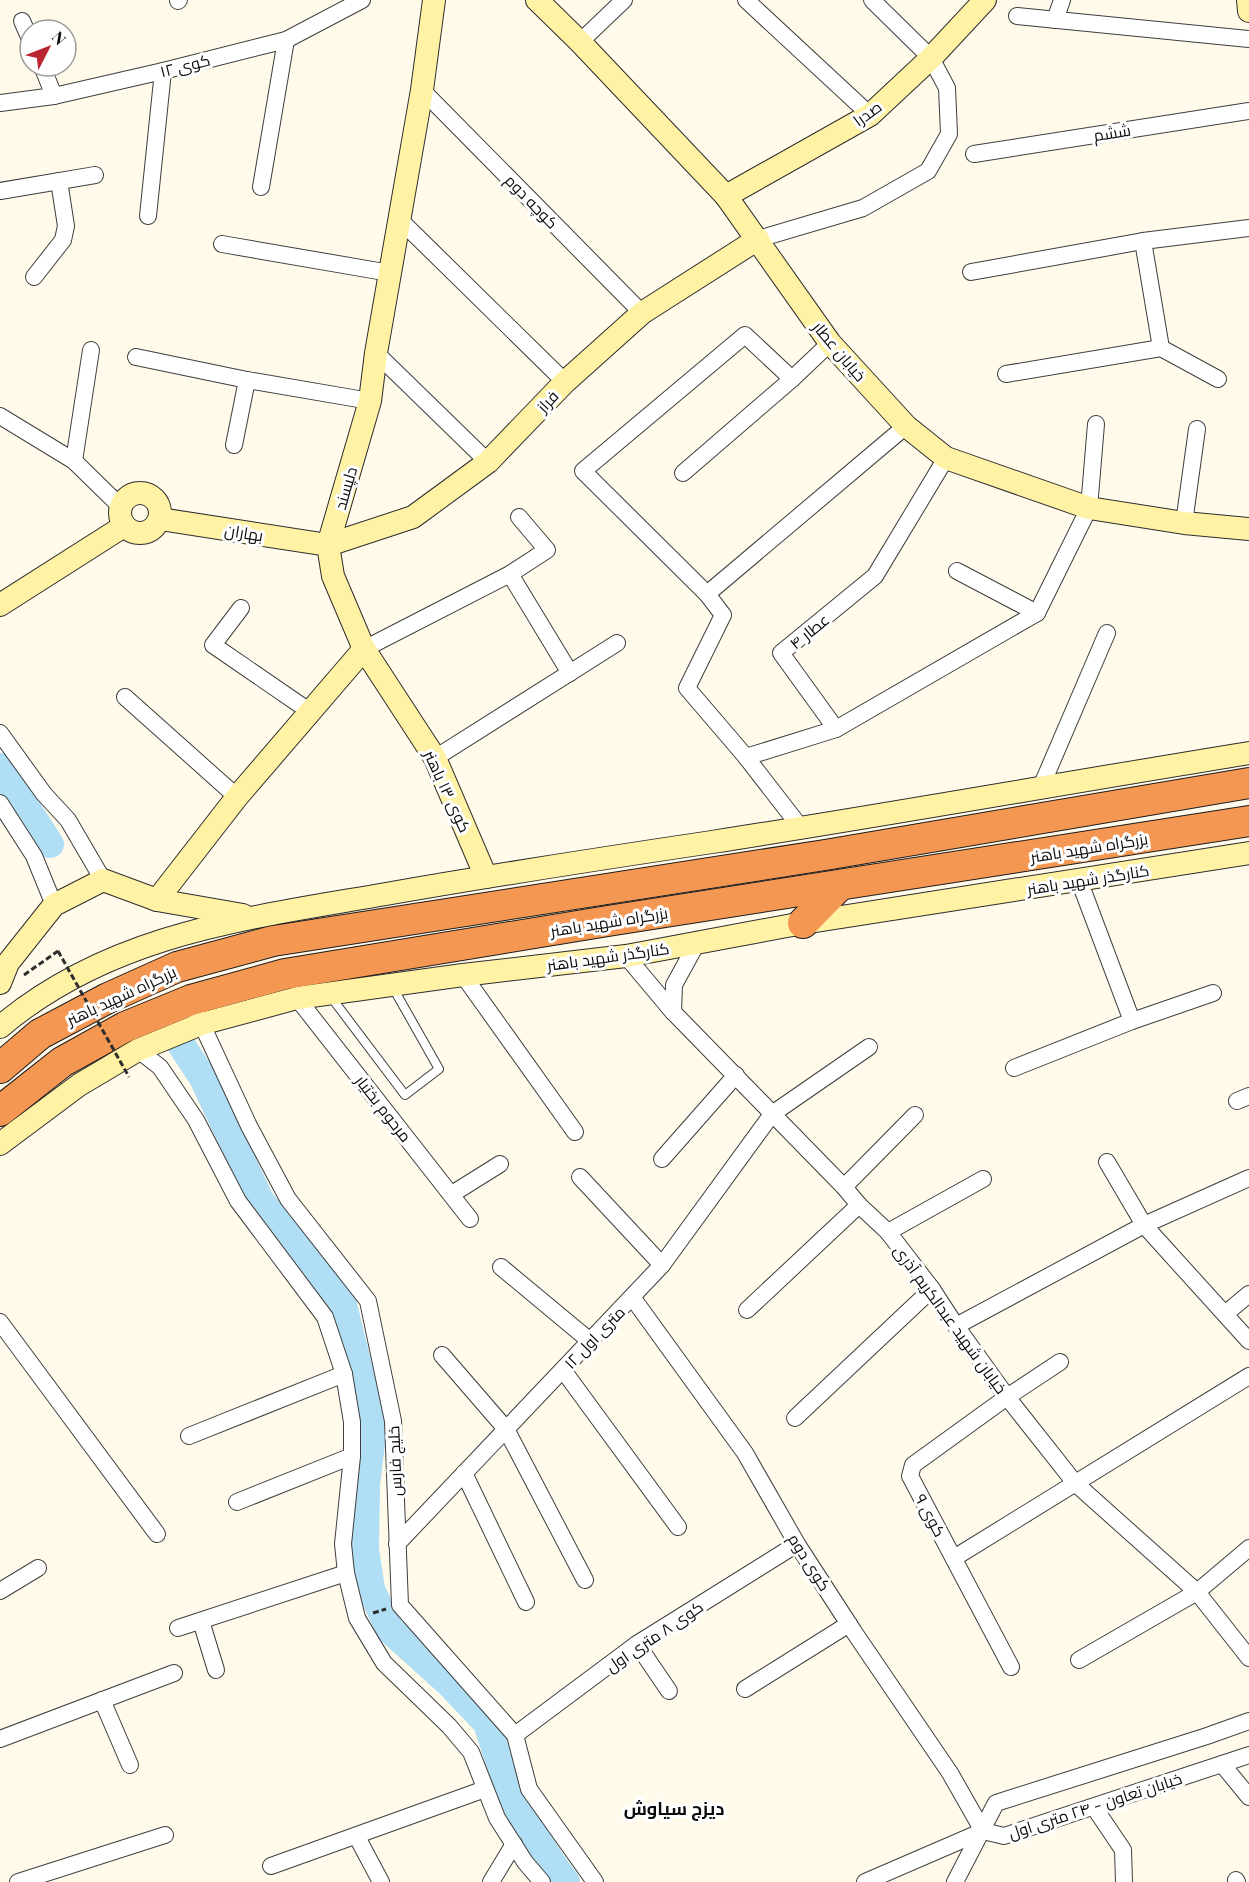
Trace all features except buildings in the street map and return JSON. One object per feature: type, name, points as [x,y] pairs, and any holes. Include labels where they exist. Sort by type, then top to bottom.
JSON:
[{"type":"highway","name":"بزرگراه شهید باهنر","points":[[0,1068],[40,1034],[108,998],[177,967],[273,941],[358,927],[420,920],[825,855],[1249,783]]},
{"type":"highway","name":"بزرگراه شهید باهنر","points":[[0,1111],[62,1062],[125,1027],[196,1012],[285,974],[1249,821]]},
{"type":"highway","points":[[803,923],[839,886]]},
{"type":"main road","name":"دلپسند","points":[[364,649],[333,576],[328,545],[370,401],[376,353],[422,90],[434,0]]},
{"type":"main road","name":"خیابان عطار","points":[[537,0],[726,196],[830,343],[906,426],[946,458],[1089,508],[1184,523],[1249,530]]},
{"type":"main road","name":"صدرا","points":[[726,196],[870,115],[931,58],[985,0]]},
{"type":"main road","points":[[1248,0],[1249,11]]},
{"type":"main road","name":"فراز","points":[[328,545],[413,517],[488,462],[565,382],[642,313],[758,239]]},
{"type":"main road","points":[[0,605],[122,516],[129,496],[143,493],[155,499],[160,512],[160,519],[153,530],[141,534],[129,530],[122,516]]},
{"type":"main road","name":"بهاران","points":[[160,519],[328,545]]},
{"type":"main road","points":[[157,900],[237,797],[364,649]]},
{"type":"main road","name":"کوی ۱۳ باهنر","points":[[364,649],[435,758],[480,877]]},
{"type":"main road","points":[[0,1027],[28,1003],[91,967],[164,939],[263,915],[480,877],[801,828],[1249,753]]},
{"type":"main road","name":"کنارگذر شهید باهنر","points":[[0,1144],[79,1084],[138,1050],[196,1012],[463,975],[626,956],[803,923],[1249,853]]},
{"type":"main road","points":[[420,920],[480,877]]},
{"type":"main road","points":[[10,980],[8,963],[54,905],[103,880],[157,900],[358,927]]},
{"type":"street","name":"کوی ۱۲","points":[[0,103],[54,96],[286,40],[362,0]]},
{"type":"street","points":[[580,42],[624,0]]},
{"type":"street","points":[[746,0],[870,115]]},
{"type":"street","points":[[758,239],[863,208],[928,171],[949,134],[947,88],[931,58],[872,0]]},
{"type":"street","points":[[1055,20],[1062,0]]},
{"type":"street","points":[[1017,16],[1249,39]]},
{"type":"street","points":[[261,187],[286,40]]},
{"type":"street","points":[[148,216],[163,71]]},
{"type":"street","points":[[47,78],[54,96]]},
{"type":"street","name":"کوچه دوم","points":[[422,90],[642,313]]},
{"type":"street","name":"ششم","points":[[974,154],[1249,111]]},
{"type":"street","points":[[0,191],[95,175]]},
{"type":"street","points":[[34,277],[63,240],[65,233],[59,181]]},
{"type":"street","points":[[400,219],[565,382]]},
{"type":"street","points":[[971,272],[1143,241],[1249,228]]},
{"type":"street","points":[[1143,241],[1161,348]]},
{"type":"street","points":[[222,244],[390,273]]},
{"type":"street","points":[[792,379],[744,335],[583,471],[706,594],[723,615],[687,688],[746,757],[801,828]]},
{"type":"street","points":[[683,473],[830,343]]},
{"type":"street","points":[[1006,375],[1161,348],[1218,379]]},
{"type":"street","points":[[74,461],[91,350]]},
{"type":"street","points":[[376,353],[488,462]]},
{"type":"street","points":[[136,357],[247,380],[370,401]]},
{"type":"street","points":[[234,445],[247,380]]},
{"type":"street","points":[[0,416],[74,461],[122,516]]},
{"type":"street","points":[[746,757],[836,729],[1037,614],[1089,508],[1096,424]]},
{"type":"street","points":[[706,594],[906,426]]},
{"type":"street","points":[[1184,523],[1197,429]]},
{"type":"street","name":"عطار ۴","points":[[836,729],[781,653],[875,576],[946,458]]},
{"type":"street","points":[[364,649],[510,574],[547,550],[519,517]]},
{"type":"street","points":[[957,571],[1037,614]]},
{"type":"street","points":[[510,574],[570,673]]},
{"type":"street","points":[[241,608],[213,645],[309,711]]},
{"type":"street","points":[[1041,787],[1107,633]]},
{"type":"street","points":[[435,758],[617,642]]},
{"type":"street","points":[[125,697],[237,797]]},
{"type":"street","points":[[0,733],[44,794],[68,820],[103,880]]},
{"type":"street","points":[[0,803],[34,856],[54,905]]},
{"type":"street","points":[[1079,880],[1132,1021]]},
{"type":"street","points":[[673,1012],[674,986],[697,943]]},
{"type":"street","name":"خیابان شهید عبدالکریم آذری","points":[[626,956],[673,1012],[859,1205],[888,1232],[932,1289],[1007,1397],[1075,1483],[1197,1592],[1249,1658]]},
{"type":"street","points":[[463,975],[575,1132]]},
{"type":"street","points":[[1014,1068],[1132,1021],[1213,993]]},
{"type":"street","name":"مرحوم بختیار","points":[[297,998],[470,1219]]},
{"type":"street","name":"خلیج فارس","points":[[196,1012],[249,1126],[288,1199],[368,1301],[393,1422],[400,1605]]},
{"type":"street","name":"۱۲ متری اول","points":[[397,1544],[662,1265],[772,1114],[869,1047]]},
{"type":"street","points":[[138,1050],[160,1067],[196,1120],[238,1202],[325,1317],[344,1374],[352,1422],[352,1455],[343,1544],[346,1573],[357,1618],[384,1664],[449,1726],[471,1752],[497,1818],[525,1862],[542,1882]]},
{"type":"street","points":[[662,1160],[736,1075]]},
{"type":"street","points":[[844,1187],[915,1115]]},
{"type":"street","points":[[1107,1162],[1144,1225],[1249,1341]]},
{"type":"street","points":[[452,1194],[500,1164]]},
{"type":"street","points":[[580,1177],[662,1265]]},
{"type":"street","points":[[956,1326],[1144,1225],[1249,1178]]},
{"type":"street","points":[[888,1232],[983,1179]]},
{"type":"street","points":[[747,1310],[859,1205]]},
{"type":"street","points":[[501,1267],[590,1341]]},
{"type":"street","points":[[795,1418],[932,1289]]},
{"type":"street","points":[[1225,1314],[1249,1294]]},
{"type":"street","name":"کوی دوم","points":[[632,1297],[745,1453],[797,1544],[950,1773],[983,1831]]},
{"type":"street","points":[[0,1322],[157,1534]]},
{"type":"street","points":[[442,1354],[506,1429],[585,1580]]},
{"type":"street","name":"کوی ۹","points":[[1011,1667],[910,1476],[914,1465],[1007,1397],[1060,1362]]},
{"type":"street","points":[[563,1370],[678,1527]]},
{"type":"street","points":[[189,1436],[344,1374]]},
{"type":"street","points":[[954,1558],[1249,1376]]},
{"type":"street","points":[[237,1502],[352,1455]]},
{"type":"street","points":[[464,1473],[526,1602]]},
{"type":"street","name":"کوی ۸ متری اول","points":[[515,1735],[637,1644],[797,1544]]},
{"type":"street","points":[[1079,1659],[1197,1592],[1249,1548]]},
{"type":"street","points":[[0,1591],[38,1568]]},
{"type":"street","points":[[178,1628],[346,1573]]},
{"type":"street","points":[[400,1605],[515,1735],[529,1789],[595,1882]]},
{"type":"street","points":[[201,1621],[216,1670]]},
{"type":"street","points":[[745,1689],[849,1623]]},
{"type":"street","points":[[637,1644],[669,1691]]},
{"type":"street","points":[[0,1739],[174,1673]]},
{"type":"street","points":[[102,1700],[130,1765]]},
{"type":"street","name":"خیابان تعاون - ۲۴ متری اول","points":[[1249,1721],[996,1803],[983,1831],[1004,1836],[1249,1755]]},
{"type":"street","points":[[1222,1764],[1249,1797]]},
{"type":"street","points":[[271,1866],[357,1837],[485,1789]]},
{"type":"street","points":[[1094,1807],[1123,1850],[1124,1882]]},
{"type":"street","points":[[865,1882],[983,1831]]},
{"type":"street","points":[[955,1882],[983,1831]]},
{"type":"street","points":[[18,1882],[165,1835]]},
{"type":"street","points":[[357,1837],[381,1882]]},
{"type":"street","points":[[492,1882],[514,1844]]},
{"type":"lane","points":[[329,994],[405,1095],[439,1069],[392,986]]},
{"type":"path","points":[[10,980],[58,951],[129,1077]]},
{"type":"path","points":[[357,1618],[400,1605]]},
{"type":"waterway","points":[[0,767],[50,844]]},
{"type":"waterway","points":[[178,1040],[203,1078],[260,1200],[343,1305],[373,1426],[366,1485],[365,1549],[371,1589],[390,1630],[450,1684],[487,1723],[511,1798],[566,1882]]},
{"type":"district","name":"دیزج سیاوش","points":[[674,1808]]}]
